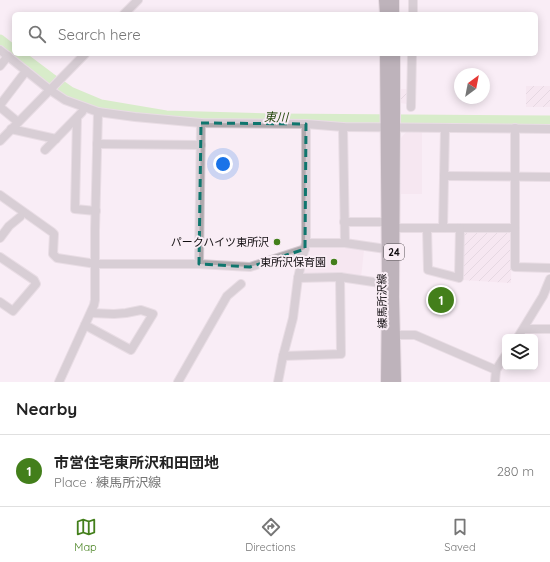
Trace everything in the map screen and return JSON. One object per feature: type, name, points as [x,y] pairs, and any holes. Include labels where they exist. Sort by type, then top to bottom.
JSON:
[{"type":"main road","points":[[384,0],[384,12]]},
{"type":"main road","points":[[394,0],[394,12]]},
{"type":"main road","name":"24","points":[[384,56],[385,108],[390,125]]},
{"type":"main road","name":"24","points":[[390,125],[395,108],[395,56]]},
{"type":"main road","name":"練馬所沢線","points":[[390,125],[390,225],[394,297],[396,382]]},
{"type":"main road","name":"練馬所沢線","points":[[386,382],[386,249],[390,225]]},
{"type":"street","points":[[126,12],[138,0]]},
{"type":"street","points":[[413,0],[413,12]]},
{"type":"street","points":[[0,50],[61,98],[84,108],[98,112],[201,123],[306,124],[343,127],[390,125],[445,128],[550,129]]},
{"type":"street","points":[[0,66],[8,56]]},
{"type":"street","points":[[0,141],[83,56]]},
{"type":"street","points":[[411,107],[412,56]]},
{"type":"street","points":[[18,122],[0,106],[26,71]]},
{"type":"street","points":[[45,150],[77,118],[84,108]]},
{"type":"street","points":[[59,382],[91,313],[95,300],[98,112]]},
{"type":"street","points":[[77,118],[75,209],[96,211]]},
{"type":"street","points":[[199,264],[201,123]]},
{"type":"street","points":[[278,382],[293,318],[298,278],[306,246],[306,124]]},
{"type":"street","points":[[343,127],[344,243]]},
{"type":"street","points":[[443,228],[445,128]]},
{"type":"street","points":[[515,128],[515,267],[550,268]]},
{"type":"street","points":[[11,130],[56,139]]},
{"type":"street","points":[[97,144],[201,145]]},
{"type":"street","points":[[444,176],[550,177]]},
{"type":"street","points":[[0,195],[54,234],[53,254],[55,257],[96,264],[199,264],[250,267],[306,246],[344,243],[386,249]]},
{"type":"street","points":[[0,238],[9,226],[20,217]]},
{"type":"street","points":[[344,222],[427,228],[515,228]]},
{"type":"street","points":[[427,228],[428,270],[459,278],[460,228]]},
{"type":"street","points":[[0,257],[34,280],[36,284],[13,310],[0,302]]},
{"type":"street","points":[[298,278],[340,277],[387,284]]},
{"type":"street","points":[[283,356],[341,354],[340,277]]},
{"type":"street","points":[[520,334],[543,296],[550,280]]},
{"type":"street","points":[[178,382],[227,296],[241,284]]},
{"type":"street","points":[[84,326],[131,350],[153,314],[141,310],[114,314],[91,313]]},
{"type":"street","points":[[524,328],[550,329]]},
{"type":"street","points":[[395,335],[415,335],[496,370]]},
{"type":"street","points":[[495,382],[496,370],[502,361]]},
{"type":"highlighted area","points":[[201,123],[306,124],[305,249],[250,267],[199,264]]},
{"type":"shaded area","points":[[526,86],[550,86],[550,107],[526,107]]},
{"type":"shaded area","points":[[400,89],[409,89],[407,104],[400,103]]},
{"type":"shaded area","points":[[407,131],[422,132],[422,194],[401,194],[401,138]]},
{"type":"shaded area","points":[[462,231],[512,232],[511,283],[462,280]]},
{"type":"shaded area","name":"東所沢保育園","points":[[310,247],[344,247],[364,250],[361,278],[302,274]]},
{"type":"waterway","name":"東川","points":[[0,40],[12,49]]},
{"type":"waterway","name":"東川","points":[[21,56],[70,92],[101,105],[166,116],[275,119],[550,121]]},
{"type":"place","name":"パークハイツ東所沢","points":[[277,242]]},
{"type":"place","name":"東所沢保育園","points":[[334,262]]},
{"type":"place","name":"市営住宅東所沢和田団地","points":[[441,300]]}]
